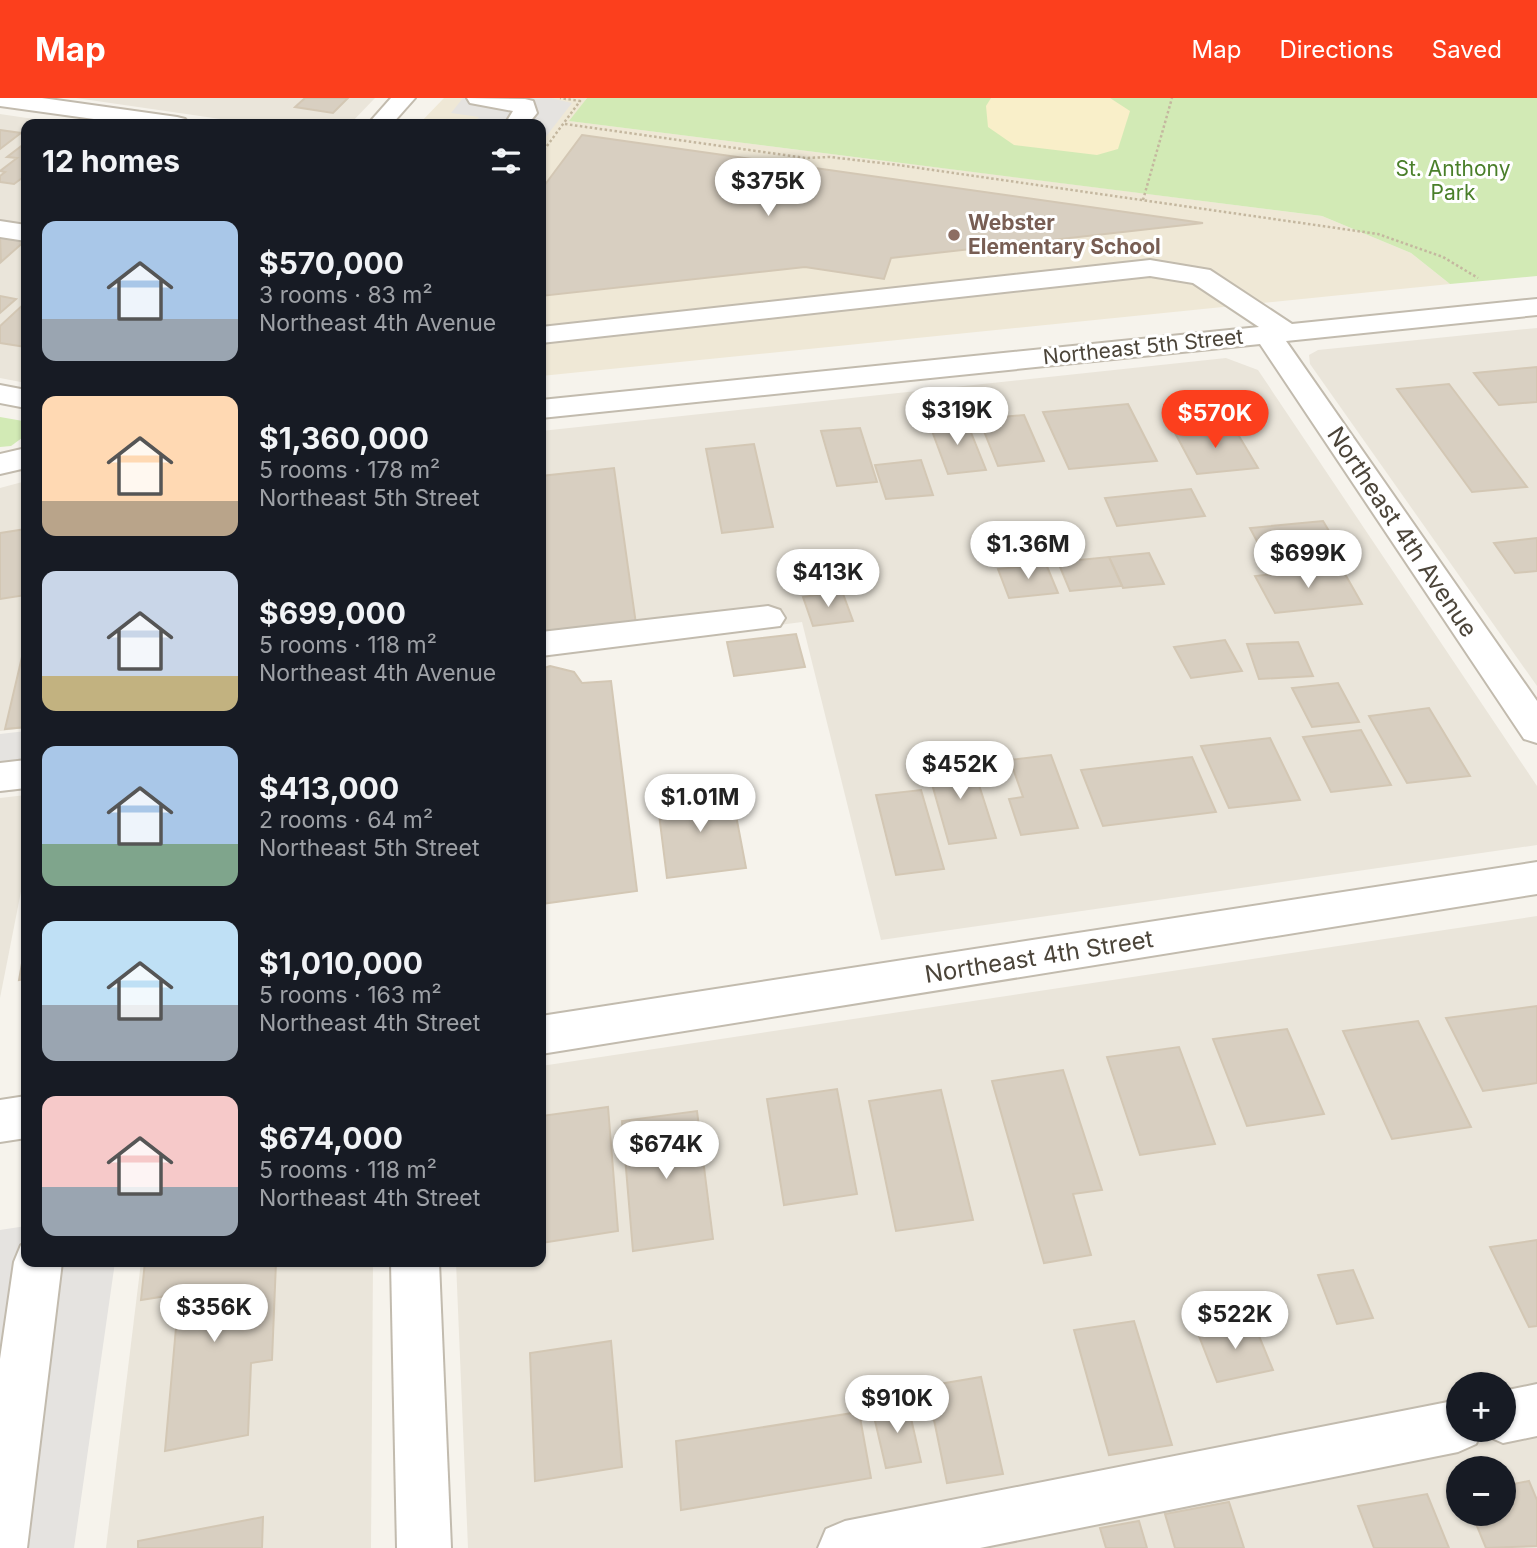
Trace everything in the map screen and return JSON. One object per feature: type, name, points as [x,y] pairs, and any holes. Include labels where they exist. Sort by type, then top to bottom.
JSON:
[{"type":"street","points":[[384,119],[404,98]]},
{"type":"street","points":[[478,98],[524,106],[525,113],[520,119]]},
{"type":"street","points":[[0,99],[142,119]]},
{"type":"street","points":[[0,229],[21,232]]},
{"type":"street","points":[[546,334],[1150,268],[1169,268],[1201,276],[1277,334]]},
{"type":"street","name":"Northeast 5th Street","points":[[546,408],[1537,307]]},
{"type":"street","name":"Northeast 4th Avenue","points":[[1277,334],[1537,729]]},
{"type":"street","points":[[0,394],[21,398]]},
{"type":"street","points":[[546,643],[768,618]]},
{"type":"street","points":[[0,777],[21,775]]},
{"type":"street","name":"Northeast 4th Street","points":[[546,1034],[1537,878]]},
{"type":"street","points":[[0,1121],[21,1118]]},
{"type":"street","points":[[0,1548],[37,1267]]},
{"type":"street","points":[[415,1267],[424,1548]]},
{"type":"street","points":[[1516,1414],[1537,1410]]},
{"type":"street","points":[[845,1548],[1446,1428]]},
{"type":"path","points":[[546,148],[580,101],[559,98]]},
{"type":"path","points":[[1143,200],[1172,98]]},
{"type":"path","points":[[565,124],[806,158],[830,157],[898,165],[1378,234],[1432,251],[1464,267],[1487,285]]},
{"type":"shaded area","points":[[76,98],[375,98],[355,119],[221,119]]},
{"type":"shaded area","name":"Webster Elementary School","points":[[444,98],[587,98],[570,121],[1322,216],[1411,253],[1450,284],[546,375],[546,119],[424,119]]},
{"type":"shaded area","points":[[463,98],[550,98],[572,103],[546,137],[546,119],[477,119],[479,117],[451,113]]},
{"type":"shaded area","points":[[0,114],[34,119],[21,119],[21,382],[0,378]]},
{"type":"shaded area","points":[[1537,328],[1537,686],[1310,364],[1309,355],[1318,350]]},
{"type":"shaded area","points":[[1226,358],[1258,370],[1537,786],[1537,845],[881,940],[802,622],[546,655],[546,430]]},
{"type":"shaded area","points":[[21,482],[21,729],[0,731],[0,488]]},
{"type":"shaded area","points":[[21,732],[21,791],[0,793],[0,734]]},
{"type":"shaded area","points":[[21,796],[21,891],[0,998],[0,798]]},
{"type":"shaded area","points":[[1537,916],[1537,1548],[468,1548],[456,1267],[546,1267],[546,1065]]},
{"type":"shaded area","points":[[21,1227],[21,1267],[114,1267],[74,1548],[0,1548],[0,1230]]},
{"type":"shaded area","points":[[140,1267],[373,1267],[371,1548],[106,1548]]},
{"type":"green space","name":"St. Anthony Park","points":[[587,98],[1537,98],[1537,276],[1450,284],[1411,253],[1322,216],[569,121]]},
{"type":"green space","points":[[0,417],[21,421],[21,439],[11,446],[0,447]]},
{"type":"sand","points":[[991,98],[1110,98],[1130,111],[1118,149],[1097,155],[1014,145],[988,127],[986,106]]},
{"type":"building","points":[[305,98],[348,98],[333,113],[295,107]]},
{"type":"building","points":[[0,130],[21,133],[0,149]]},
{"type":"building","points":[[582,135],[1203,223],[891,258],[884,279],[805,267],[546,295],[546,183]]},
{"type":"building","points":[[21,146],[21,179],[14,184],[0,182],[0,176],[5,172],[0,171],[17,158],[7,157]]},
{"type":"building","points":[[0,236],[21,239],[21,244],[1,262]]},
{"type":"building","points":[[0,296],[16,299],[0,313]]},
{"type":"building","points":[[21,307],[21,346],[0,343],[0,326]]},
{"type":"building","points":[[1537,367],[1537,402],[1499,405],[1474,373]]},
{"type":"building","points":[[1449,384],[1527,487],[1472,492],[1397,389]]},
{"type":"building","points":[[1128,404],[1157,461],[1069,469],[1043,412]]},
{"type":"building","points":[[1024,415],[1044,461],[998,466],[979,419]]},
{"type":"building","points":[[966,420],[986,470],[948,474],[929,423]]},
{"type":"building","points":[[1233,426],[1258,468],[1197,474],[1174,431]]},
{"type":"building","points":[[860,428],[877,482],[837,486],[821,431]]},
{"type":"building","points":[[754,444],[773,527],[722,533],[706,449]]},
{"type":"building","points":[[921,460],[933,495],[886,499],[875,465]]},
{"type":"building","points":[[614,468],[636,624],[546,633],[546,475]]},
{"type":"building","points":[[1191,489],[1205,516],[1117,526],[1105,498]]},
{"type":"building","points":[[1323,521],[1344,556],[1269,564],[1250,528]]},
{"type":"building","points":[[21,530],[21,596],[0,599],[0,533]]},
{"type":"building","points":[[1537,538],[1537,571],[1515,573],[1494,543]]},
{"type":"building","points":[[1149,553],[1164,584],[1123,588],[1109,557]]},
{"type":"building","points":[[1109,557],[1122,586],[1070,591],[1058,562]]},
{"type":"building","points":[[1046,564],[1058,593],[1009,598],[998,569]]},
{"type":"building","points":[[1341,567],[1362,604],[1275,613],[1255,576]]},
{"type":"building","points":[[842,591],[853,621],[813,626],[803,597]]},
{"type":"building","points":[[796,634],[805,667],[734,676],[727,642]]},
{"type":"building","points":[[1225,640],[1242,671],[1191,678],[1174,647]]},
{"type":"building","points":[[1298,642],[1313,676],[1259,679],[1247,644]]},
{"type":"building","points":[[21,661],[21,727],[5,729]]},
{"type":"building","points":[[546,667],[574,672],[582,683],[611,681],[637,891],[546,903]]},
{"type":"building","points":[[1338,683],[1359,722],[1312,727],[1292,688]]},
{"type":"building","points":[[1429,708],[1470,776],[1407,783],[1369,716]]},
{"type":"building","points":[[1361,730],[1391,785],[1331,792],[1303,737]]},
{"type":"building","points":[[1270,738],[1300,800],[1229,808],[1201,746]]},
{"type":"building","points":[[1051,755],[1078,828],[1021,835],[1009,799],[1023,797],[1010,760]]},
{"type":"building","points":[[970,757],[996,838],[949,844],[926,763]]},
{"type":"building","points":[[1192,757],[1216,812],[1103,826],[1081,770]]},
{"type":"building","points":[[731,789],[746,868],[667,878],[657,798]]},
{"type":"building","points":[[921,790],[944,869],[896,875],[876,795]]},
{"type":"building","points":[[1537,1006],[1537,1083],[1483,1091],[1446,1018]]},
{"type":"building","points":[[1418,1021],[1471,1127],[1392,1139],[1343,1031]]},
{"type":"building","points":[[1287,1029],[1324,1114],[1247,1126],[1213,1039]]},
{"type":"building","points":[[1179,1047],[1215,1144],[1140,1155],[1107,1057]]},
{"type":"building","points":[[1063,1070],[1102,1190],[1073,1194],[1091,1255],[1044,1263],[992,1081]]},
{"type":"building","points":[[837,1089],[857,1194],[784,1205],[767,1099]]},
{"type":"building","points":[[941,1090],[973,1220],[896,1231],[869,1101]]},
{"type":"building","points":[[608,1107],[618,1231],[546,1242],[546,1115]]},
{"type":"building","points":[[697,1111],[713,1239],[633,1251],[622,1121]]},
{"type":"building","points":[[1537,1240],[1537,1326],[1529,1327],[1490,1247]]},
{"type":"building","points":[[144,1267],[276,1267],[272,1360],[251,1363],[248,1435],[165,1451],[179,1294],[141,1300]]},
{"type":"building","points":[[1353,1270],[1373,1318],[1337,1324],[1318,1275]]},
{"type":"building","points":[[1252,1319],[1273,1370],[1217,1382],[1197,1331]]},
{"type":"building","points":[[1134,1321],[1172,1445],[1109,1455],[1074,1330]]},
{"type":"building","points":[[611,1341],[622,1467],[535,1481],[530,1353]]},
{"type":"building","points":[[981,1377],[1003,1474],[947,1483],[927,1386]]},
{"type":"building","points":[[907,1401],[921,1462],[886,1468],[872,1408]]},
{"type":"building","points":[[859,1412],[871,1478],[681,1510],[676,1441]]},
{"type":"building","points":[[1529,1481],[1537,1500],[1537,1546],[1486,1548],[1477,1526],[1516,1526],[1516,1484]]},
{"type":"building","points":[[1427,1494],[1449,1548],[1374,1548],[1358,1506]]},
{"type":"building","points":[[1229,1502],[1244,1548],[1175,1548],[1165,1514]]},
{"type":"building","points":[[263,1517],[262,1548],[138,1548],[138,1541]]},
{"type":"building","points":[[1139,1521],[1147,1548],[1106,1548],[1100,1528]]},
{"type":"place","name":"Webster Elementary School","points":[[954,235]]}]
